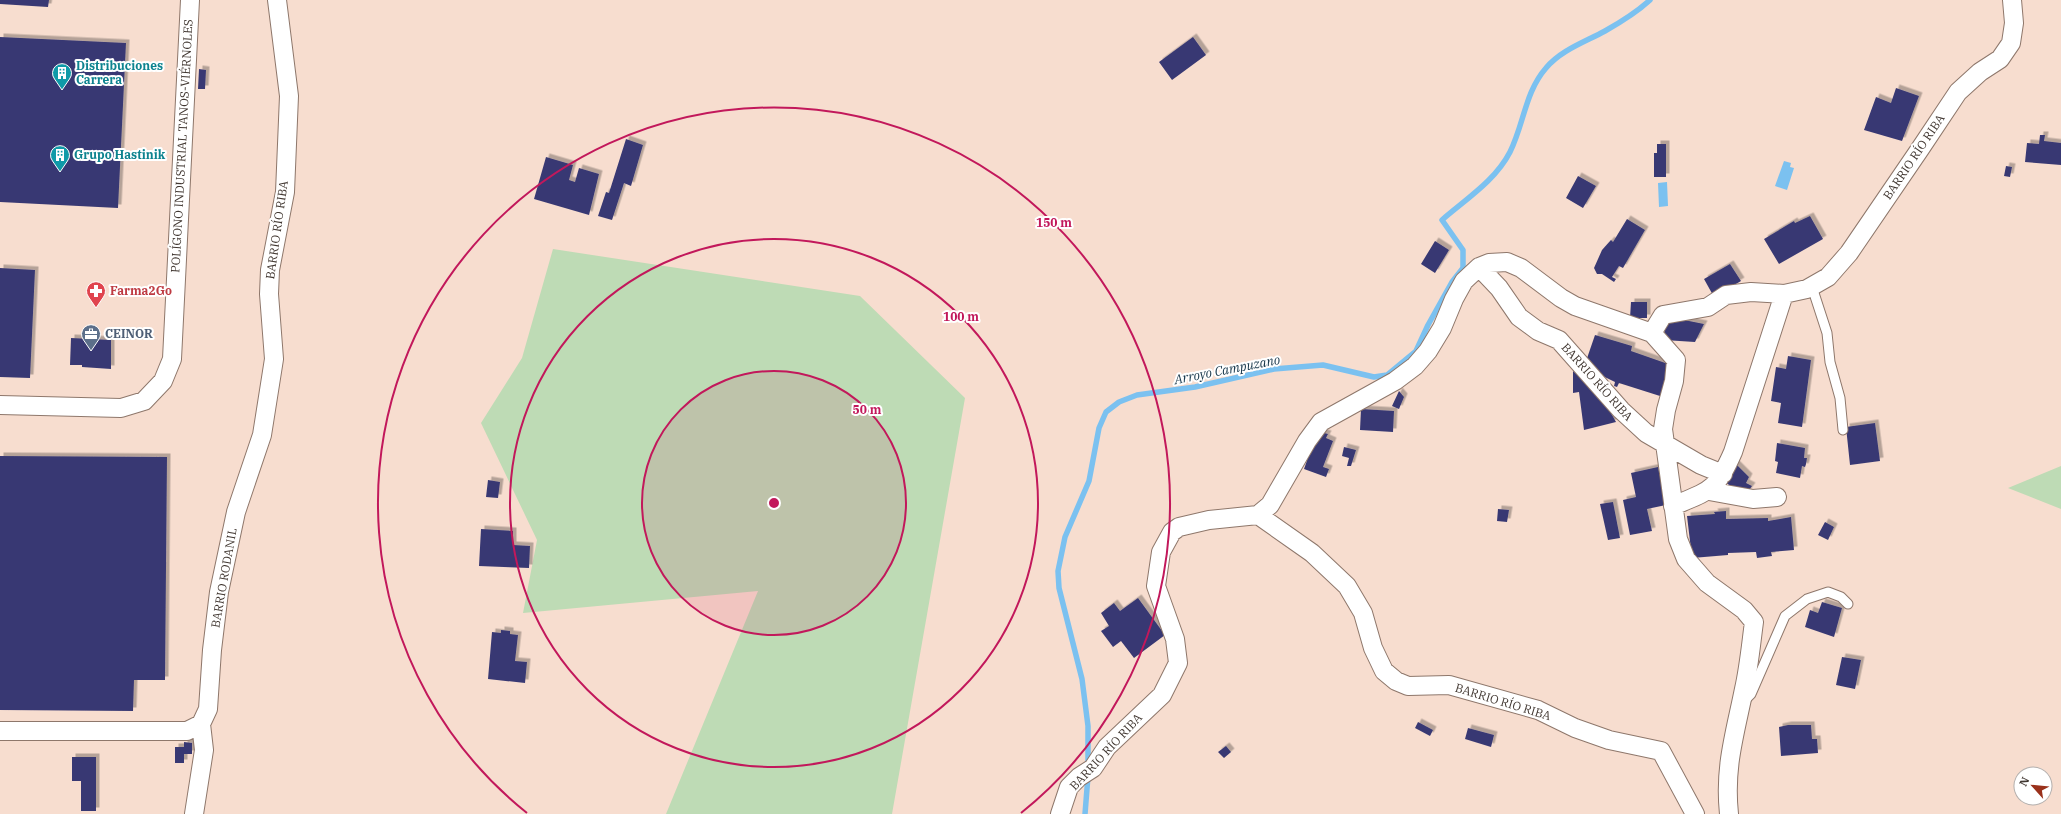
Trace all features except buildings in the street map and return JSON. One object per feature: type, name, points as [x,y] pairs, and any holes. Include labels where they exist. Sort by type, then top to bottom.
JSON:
[{"type":"street","name":"POLÍGONO INDUSTRIAL TANOS-VIÉRNOLES","points":[[0,405],[121,408],[144,401],[162,381],[172,359],[190,0]]},
{"type":"street","name":"BARRIO RÍO RIBA","points":[[262,435],[274,359],[269,294],[270,270],[285,192],[289,96],[277,0]]},
{"type":"street","name":"BARRIO RÍO RIBA","points":[[1652,333],[1663,315],[1708,307],[1726,295],[1751,292],[1784,294],[1808,289],[1828,277],[1849,253],[1958,92],[1980,72],[2000,60],[2011,43],[2014,23],[2012,0]]},
{"type":"street","points":[[1258,515],[1270,505],[1307,441],[1321,422],[1396,381],[1428,351],[1442,328],[1454,299],[1464,281],[1479,267],[1489,263],[1507,262],[1521,268],[1561,298],[1575,306],[1652,333],[1676,360],[1674,381],[1666,410],[1664,429],[1667,446],[1666,455],[1678,539],[1686,559],[1707,583],[1744,610],[1754,622],[1727,778],[1729,814]]},
{"type":"street","name":"BARRIO RÍO RIBA","points":[[1479,267],[1499,288],[1519,317],[1538,331],[1559,340],[1570,351],[1580,366],[1631,420],[1646,433],[1701,465],[1723,474]]},
{"type":"street","points":[[1673,506],[1709,491],[1723,474],[1733,452],[1784,294]]},
{"type":"street","name":"BARRIO RODANIL","points":[[194,814],[204,750],[201,724],[208,709],[212,650],[219,592],[236,512],[262,435]]},
{"type":"street","points":[[1709,491],[1753,499],[1777,497]]},
{"type":"street","name":"BARRIO RÍO RIBA","points":[[1060,814],[1069,788],[1086,773],[1107,747],[1162,695],[1178,663],[1175,639],[1156,586],[1161,552],[1172,532],[1178,527],[1209,520],[1258,515],[1312,553],[1347,586],[1363,612],[1374,648],[1384,671],[1396,681],[1408,686],[1448,685],[1538,710],[1574,728],[1609,740],[1661,751],[1695,814]]},
{"type":"street","points":[[0,731],[187,731],[201,724]]},
{"type":"lane","points":[[1812,287],[1827,333],[1830,362],[1840,398],[1843,430]]},
{"type":"lane","points":[[1741,703],[1751,694],[1785,616],[1807,600],[1828,592],[1841,597],[1848,604]]},
{"type":"green space","points":[[553,249],[860,296],[965,398],[892,814],[666,814],[758,591],[523,613],[537,540],[481,423],[522,358]]},
{"type":"green space","points":[[2061,466],[2061,509],[2008,488]]},
{"type":"water","points":[[1784,161],[1791,163],[1790,167],[1794,168],[1787,190],[1775,186]]},
{"type":"water","points":[[1667,182],[1668,206],[1659,207],[1658,183]]},
{"type":"waterway","name":"Arroyo Campuzano","points":[[1088,765],[1088,726],[1082,679],[1059,588],[1058,571],[1065,537],[1089,481],[1099,428],[1106,412],[1119,402],[1137,395],[1195,387],[1274,369],[1323,365],[1374,377],[1387,375],[1416,351],[1428,325],[1452,282],[1463,268],[1463,250],[1442,220],[1488,181],[1504,162],[1515,141],[1533,87],[1539,77],[1552,62],[1566,51],[1617,24],[1650,0]]},
{"type":"waterway","name":"Arroyo Campuzano","points":[[1085,814],[1088,776]]},
{"type":"place","name":"Distribuciones Carrera","points":[[62,90]]},
{"type":"place","name":"Grupo Hastinik","points":[[60,172]]},
{"type":"place","name":"Farma2Go","points":[[96,308]]},
{"type":"place","name":"CEINOR","points":[[91,351]]}]
